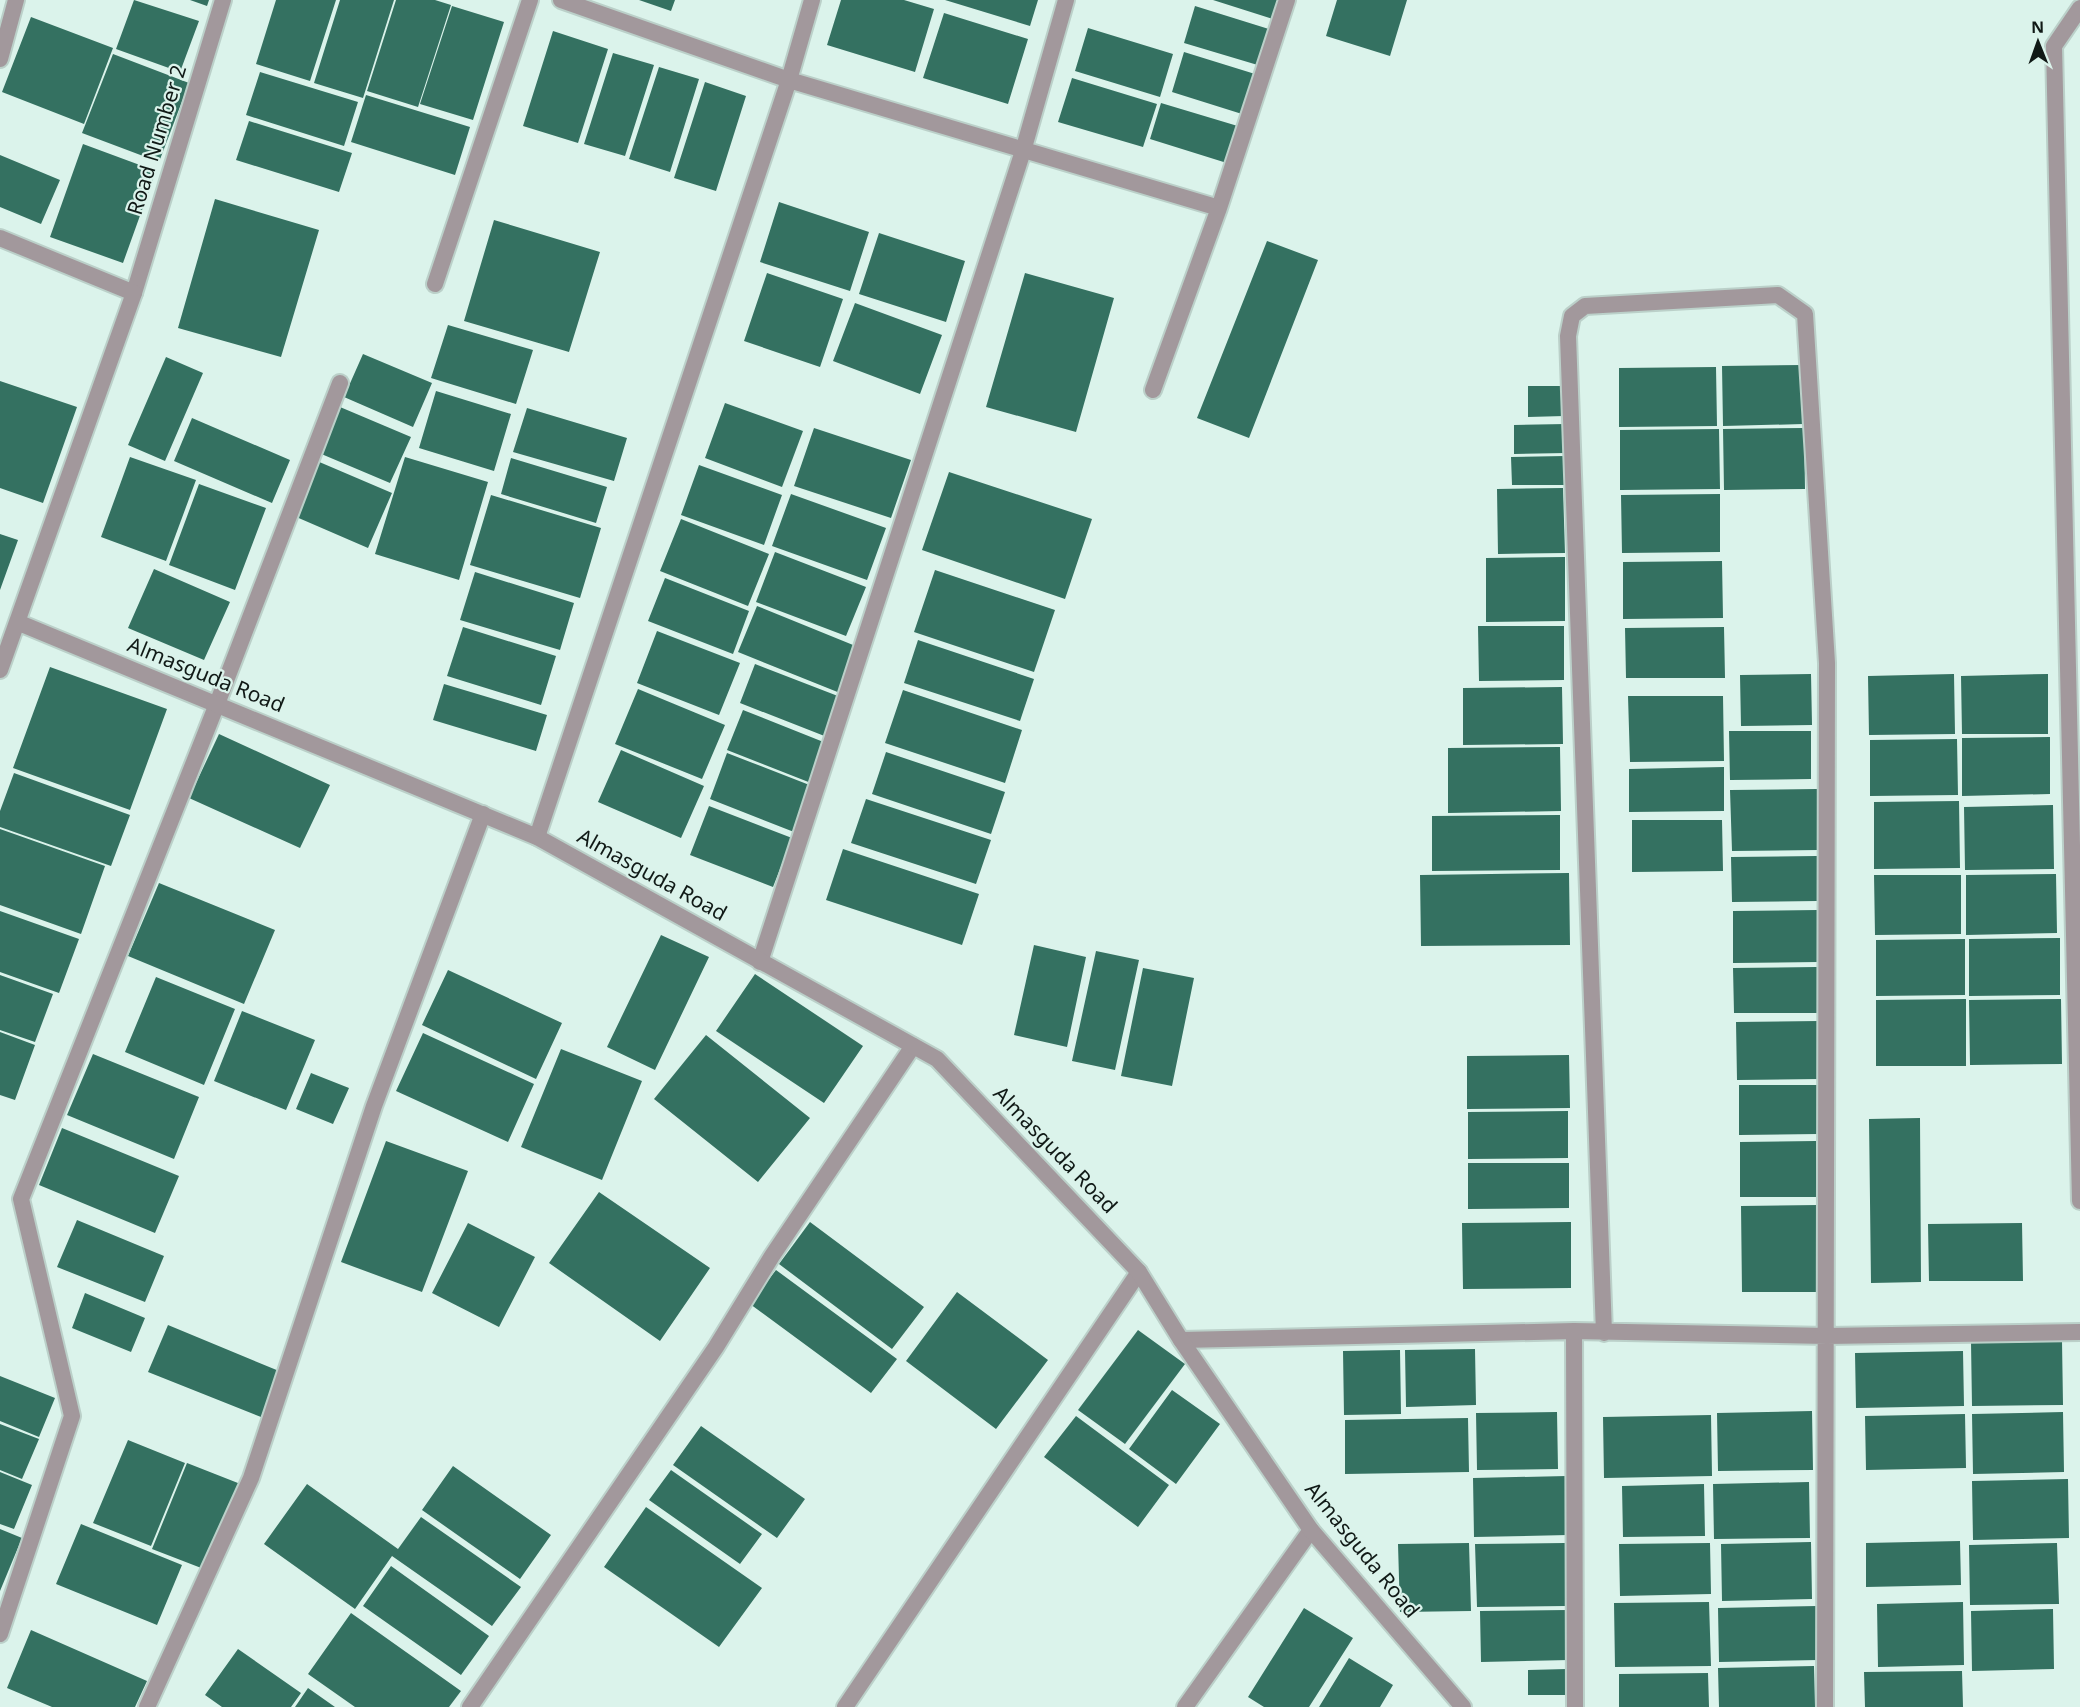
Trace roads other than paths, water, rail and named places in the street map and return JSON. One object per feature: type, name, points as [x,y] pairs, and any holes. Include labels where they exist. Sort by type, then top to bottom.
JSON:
[{"type":"street","points":[[0,59],[16,0]]},
{"type":"street","name":"Road Number 2","points":[[134,293],[223,0]]},
{"type":"street","points":[[435,284],[530,0]]},
{"type":"street","points":[[561,0],[789,80],[1219,208]]},
{"type":"street","points":[[537,837],[789,80],[812,0]]},
{"type":"street","points":[[760,962],[1023,151],[1066,0]]},
{"type":"street","points":[[1154,390],[1219,208],[1287,0]]},
{"type":"street","points":[[2080,8],[2054,46],[2080,1201]]},
{"type":"street","points":[[0,238],[134,293],[0,670]]},
{"type":"street","points":[[1604,1333],[1570,326],[1572,316],[1585,306],[1778,295],[1804,314],[1827,663],[1825,1707]]},
{"type":"street","points":[[0,1634],[72,1416],[21,1198],[217,704],[340,383]]},
{"type":"street","name":"Almasguda Road","points":[[17,622],[537,837],[937,1059],[1139,1272],[1181,1340],[1311,1530],[1463,1707]]},
{"type":"street","points":[[147,1707],[251,1478],[374,1106],[483,814]]},
{"type":"street","points":[[470,1707],[716,1347],[772,1256],[913,1046]]},
{"type":"street","points":[[845,1707],[1139,1272]]},
{"type":"street","points":[[1181,1340],[1574,1331],[1827,1336],[2080,1332]]},
{"type":"street","points":[[1574,1331],[1575,1707]]},
{"type":"street","points":[[1185,1707],[1311,1530]]}]
